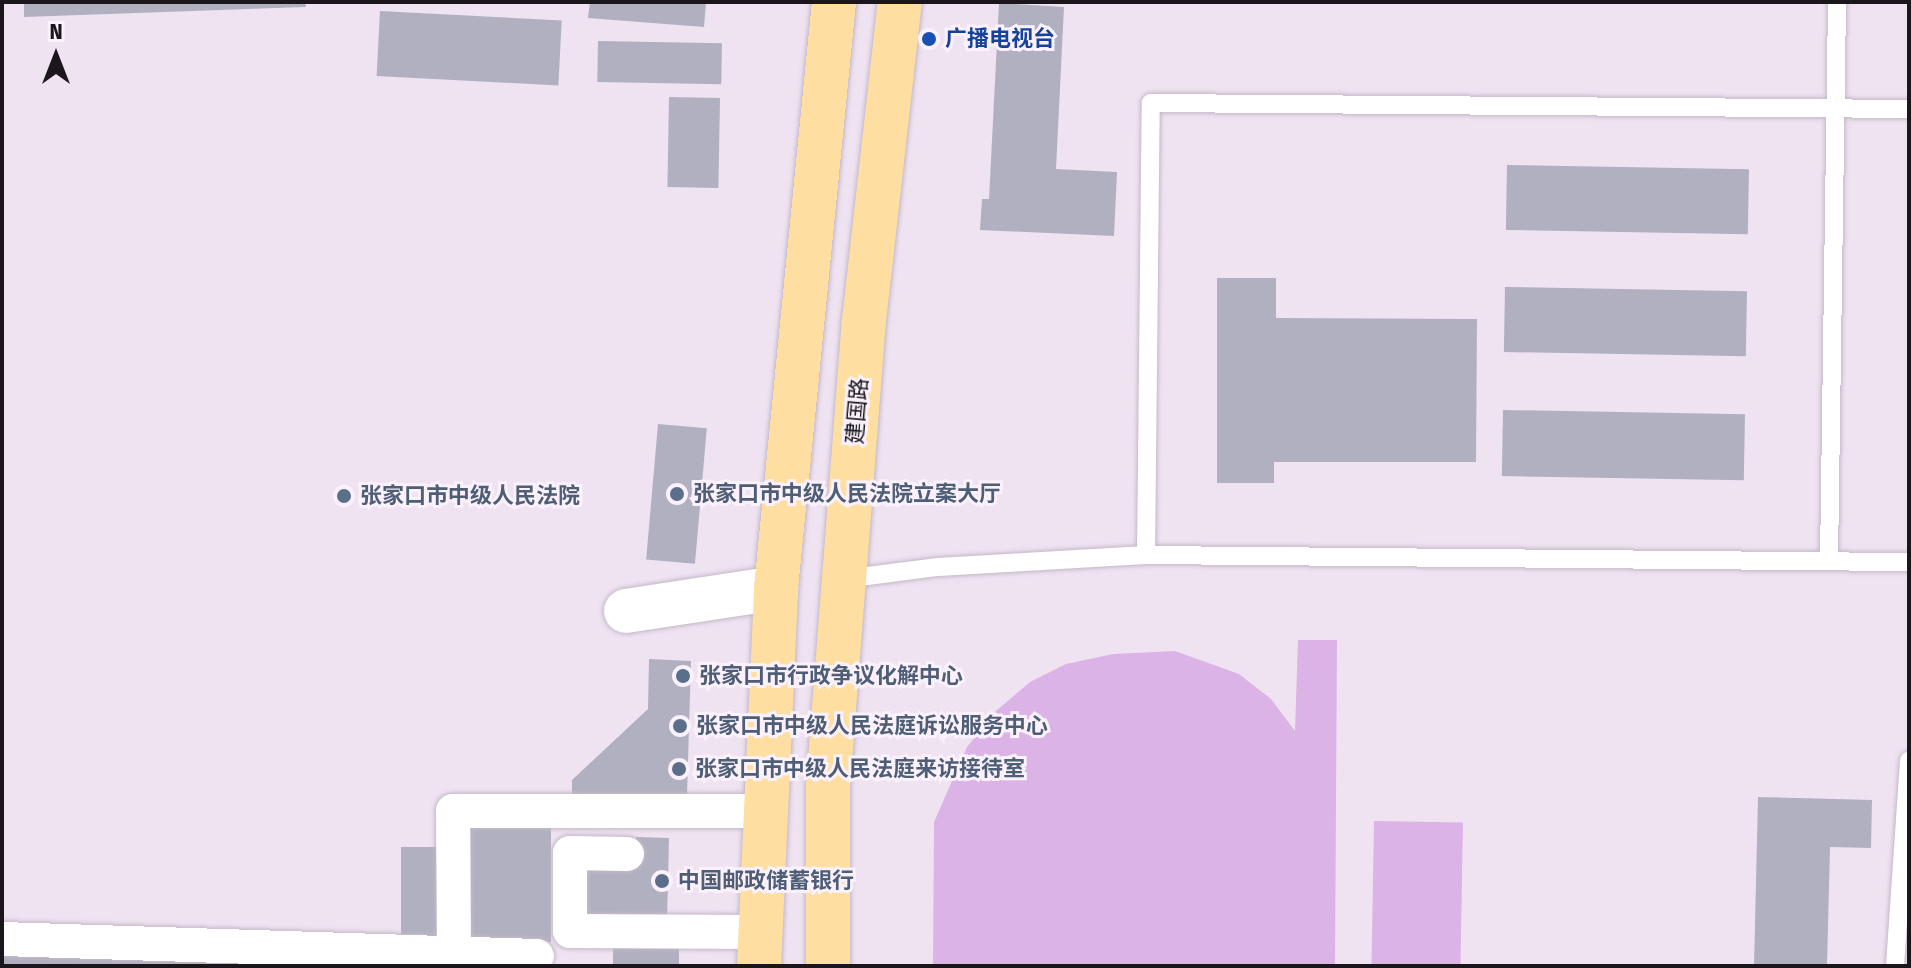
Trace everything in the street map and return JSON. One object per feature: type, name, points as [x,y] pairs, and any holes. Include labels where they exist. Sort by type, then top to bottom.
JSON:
[{"type":"main road","points":[[760,949],[776,588],[834,2]]},
{"type":"main road","name":"建国路","points":[[828,966],[828,786],[864,321],[900,2]]},
{"type":"main road","points":[[776,588],[844,579]]},
{"type":"street","points":[[626,611],[776,588]]},
{"type":"street","points":[[454,953],[453,811],[766,811]]},
{"type":"street","points":[[627,854],[570,853],[570,931],[760,949]]},
{"type":"street","points":[[2,939],[537,956]]},
{"type":"lane","points":[[1829,561],[1837,2]]},
{"type":"lane","points":[[1146,555],[1151,103],[1909,109]]},
{"type":"lane","points":[[844,579],[938,567],[1146,555],[1909,562]]},
{"type":"lane","points":[[1895,966],[1909,760]]},
{"type":"shaded area","points":[[1298,640],[1337,640],[1335,966],[933,966],[934,822],[967,747],[997,710],[1030,682],[1066,664],[1113,654],[1175,651],[1239,674],[1271,699],[1295,731]]},
{"type":"shaded area","points":[[1374,821],[1463,823],[1460,966],[1371,966]]},
{"type":"building","points":[[24,2],[305,2],[306,7],[24,17]]},
{"type":"building","points":[[590,2],[706,2],[704,27],[588,18]]},
{"type":"building","points":[[999,3],[1064,7],[1056,169],[1117,172],[1114,236],[980,230],[982,199],[989,199]]},
{"type":"building","points":[[380,11],[562,21],[558,85],[377,76]]},
{"type":"building","points":[[598,41],[722,43],[721,84],[597,82]]},
{"type":"building","points":[[669,97],[720,98],[718,188],[667,187]]},
{"type":"building","points":[[1507,165],[1749,169],[1748,234],[1506,230]]},
{"type":"building","points":[[1217,278],[1276,278],[1276,318],[1477,319],[1476,462],[1274,462],[1274,483],[1217,483]]},
{"type":"building","points":[[1505,287],[1747,291],[1746,356],[1504,352]]},
{"type":"building","points":[[1503,410],[1745,414],[1744,480],[1502,476]]},
{"type":"building","name":"张家口市中级人民法院立案大厅","points":[[658,424],[707,428],[695,564],[646,559]]},
{"type":"building","points":[[649,659],[691,661],[687,795],[572,795],[572,780],[648,709]]},
{"type":"building","points":[[1758,797],[1872,800],[1871,848],[1830,847],[1827,966],[1754,966]]},
{"type":"building","points":[[471,821],[551,821],[551,942],[471,942]]},
{"type":"building","points":[[636,837],[669,838],[667,923],[576,922],[577,863],[635,864]]},
{"type":"building","points":[[401,847],[438,847],[438,944],[401,944]]},
{"type":"building","points":[[613,945],[679,945],[679,966],[613,966]]},
{"type":"building","points":[[2,947],[551,963],[551,966],[2,966]]},
{"type":"place","name":"广播电视台","points":[[929,39]]},
{"type":"place","name":"张家口市中级人民法院立案大厅","points":[[677,494]]},
{"type":"place","name":"张家口市中级人民法院","points":[[344,496]]},
{"type":"place","name":"张家口市行政争议化解中心","points":[[683,676]]},
{"type":"place","name":"张家口市中级人民法庭诉讼服务中心","points":[[680,726]]},
{"type":"place","name":"张家口市中级人民法庭来访接待室","points":[[679,769]]},
{"type":"place","name":"中国邮政储蓄银行","points":[[662,881]]}]
